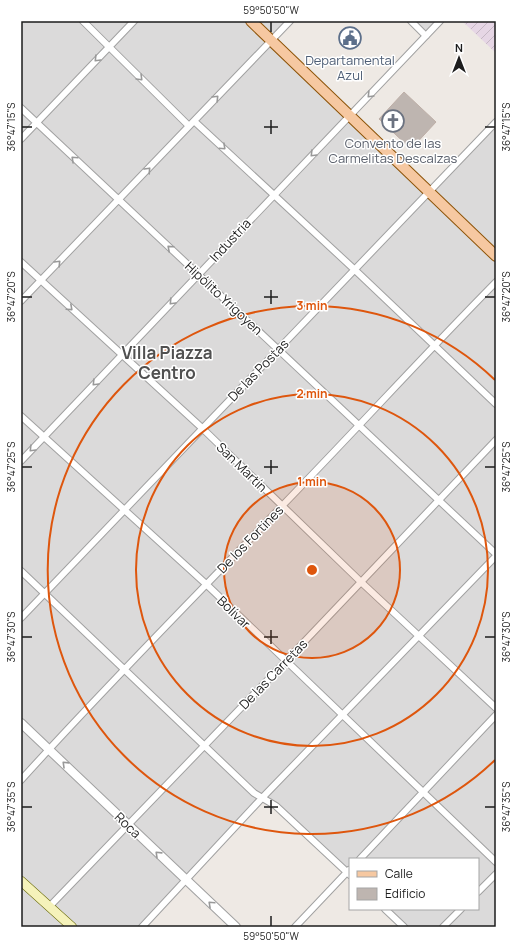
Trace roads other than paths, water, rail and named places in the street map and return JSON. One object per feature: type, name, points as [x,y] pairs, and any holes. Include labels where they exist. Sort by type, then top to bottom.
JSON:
[{"type":"main road","points":[[250,21],[496,256]]},
{"type":"main road","points":[[23,886],[72,927]]},
{"type":"street","points":[[83,21],[189,126]]},
{"type":"street","points":[[21,139],[134,21]]},
{"type":"street","points":[[21,301],[119,201],[290,21]]},
{"type":"street","points":[[411,21],[426,36]]},
{"type":"street","name":"Industria","points":[[21,461],[440,21]]},
{"type":"street","name":"Hipólito Yrigoyen","points":[[21,108],[359,424],[496,555]]},
{"type":"street","points":[[194,121],[274,194],[496,404]]},
{"type":"street","name":"De las Postas","points":[[21,618],[496,122]]},
{"type":"street","name":"San Martín","points":[[21,262],[202,428],[360,582],[419,635],[496,708]]},
{"type":"street","name":"De los Fortines","points":[[21,780],[125,668],[496,282]]},
{"type":"street","name":"Bolívar","points":[[21,416],[206,584],[285,662],[424,792],[496,862]]},
{"type":"street","name":"De las Carretas","points":[[49,907],[496,440]]},
{"type":"street","points":[[142,927],[262,798],[496,555]]},
{"type":"street","points":[[21,571],[125,668],[254,794],[276,806],[349,873],[295,927]]},
{"type":"street","points":[[361,858],[496,715]]},
{"type":"street","name":"Roca","points":[[21,723],[236,927]]},
{"type":"street","points":[[479,891],[496,874]]},
{"type":"street","points":[[386,910],[404,927]]},
{"type":"street","points":[[443,927],[460,910]]},
{"type":"place","name":"Departamental Azul","points":[[350,38]]},
{"type":"place","name":"Convento de las Carmelitas Descalzas","points":[[393,121]]},
{"type":"district","name":"Villa Piazza Centro","points":[[167,363]]}]
